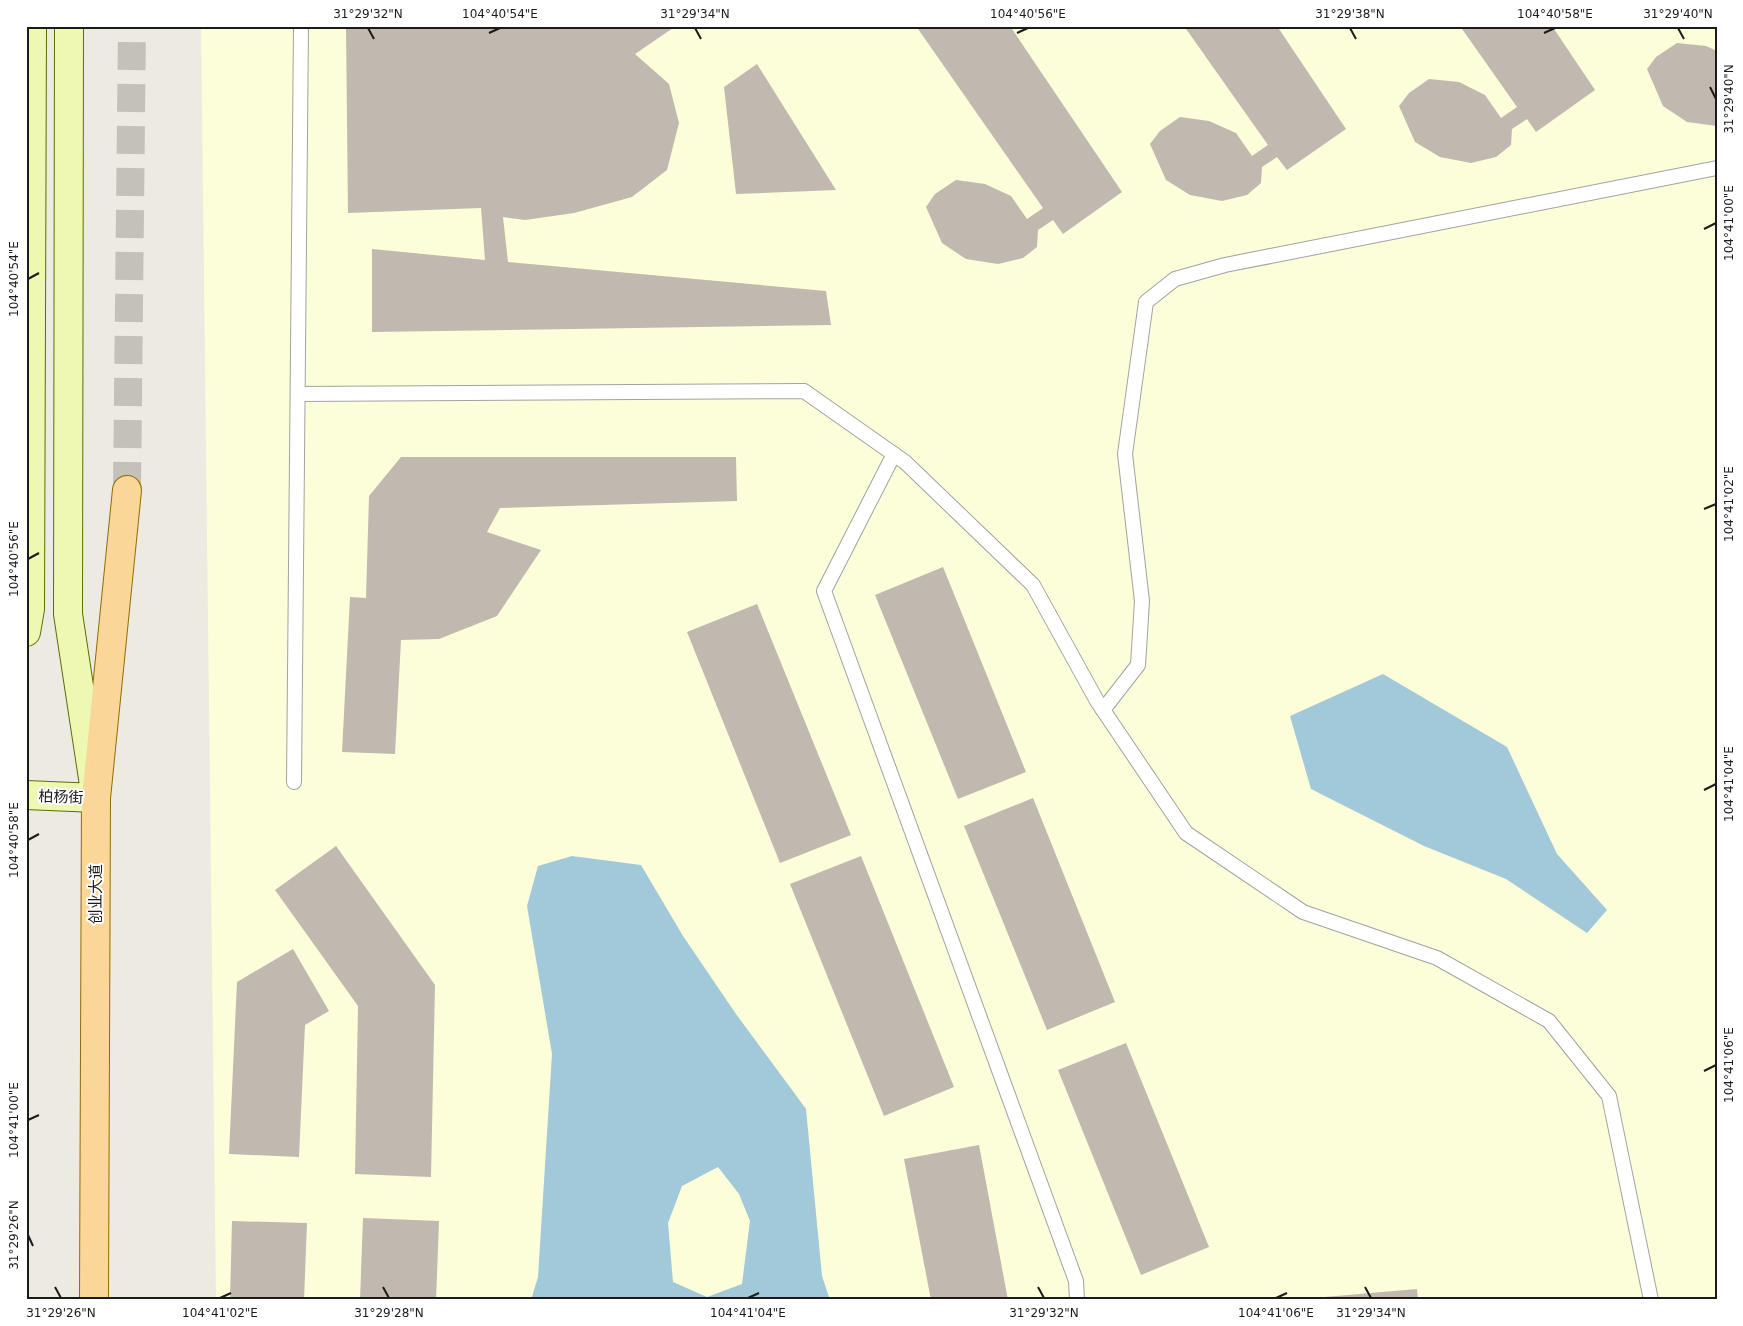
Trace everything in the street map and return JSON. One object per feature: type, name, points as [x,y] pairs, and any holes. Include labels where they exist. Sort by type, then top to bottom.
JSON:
[{"type":"main road","name":"创业大道","points":[[94,1300],[96,798],[127,490]]},
{"type":"street","points":[[26,632],[30,609],[32,26]]},
{"type":"street","points":[[69,26],[68,614],[96,798]]},
{"type":"street","name":"柏杨街","points":[[26,795],[96,798]]},
{"type":"lane","points":[[294,782],[301,26]]},
{"type":"lane","points":[[1103,710],[1138,666],[1142,601],[1124,454],[1146,302],[1175,279],[1225,265],[1717,168]]},
{"type":"lane","points":[[298,394],[804,391],[905,462],[1033,585],[1103,710],[1186,833],[1304,912],[1437,958],[1549,1021],[1609,1096],[1650,1300]]},
{"type":"lane","points":[[894,454],[824,591],[1076,1281],[1077,1300]]},
{"type":"shaded area","points":[[201,26],[1717,26],[1717,1300],[216,1300]]},
{"type":"water","points":[[1383,674],[1507,747],[1557,854],[1607,910],[1587,933],[1506,879],[1424,846],[1311,789],[1290,716]]},
{"type":"water","points":[[572,856],[641,865],[683,936],[736,1014],[806,1109],[822,1276],[830,1300],[531,1300],[538,1277],[552,1054],[527,906],[538,866]],"holes":[[[718,1167],[739,1194],[750,1221],[742,1284],[707,1297],[673,1282],[668,1223],[682,1186]]]},
{"type":"building","points":[[346,26],[676,26],[635,54],[669,84],[679,123],[667,170],[632,197],[574,213],[525,220],[503,217],[508,262],[826,291],[831,325],[372,332],[372,249],[485,260],[481,208],[348,213]]},
{"type":"building","points":[[916,26],[1010,26],[1122,192],[1063,234],[1053,220],[1038,230],[1037,247],[1023,258],[998,264],[966,259],[942,243],[926,207],[935,194],[956,180],[985,184],[1011,196],[1027,219],[1043,208]]},
{"type":"building","points":[[1184,26],[1277,26],[1346,129],[1287,170],[1277,157],[1262,167],[1261,183],[1247,195],[1222,201],[1190,195],[1166,180],[1150,144],[1160,131],[1180,117],[1209,121],[1236,133],[1252,156],[1268,145]]},
{"type":"building","points":[[1460,26],[1552,26],[1595,90],[1536,132],[1527,119],[1512,129],[1511,145],[1496,157],[1471,163],[1440,157],[1415,142],[1399,106],[1409,93],[1429,79],[1459,82],[1485,95],[1501,118],[1517,107]]},
{"type":"building","points":[[1677,43],[1706,46],[1717,51],[1717,126],[1687,122],[1663,106],[1647,69],[1656,57]]},
{"type":"building","points":[[757,64],[836,190],[736,194],[724,87]]},
{"type":"building","points":[[401,457],[736,457],[737,501],[500,508],[487,532],[541,550],[497,616],[439,639],[401,640],[395,754],[342,752],[350,597],[366,598],[369,496]]},
{"type":"building","points":[[943,567],[1026,772],[958,799],[875,595]]},
{"type":"building","points":[[757,604],[851,835],[780,863],[687,632]]},
{"type":"building","points":[[1033,798],[1115,1002],[1047,1030],[964,826]]},
{"type":"building","points":[[336,846],[435,985],[431,1177],[355,1174],[358,1006],[275,890]]},
{"type":"building","points":[[861,856],[954,1087],[884,1116],[790,884]]},
{"type":"building","points":[[293,949],[329,1011],[305,1025],[299,1157],[229,1154],[237,982]]},
{"type":"building","points":[[1126,1043],[1209,1247],[1141,1275],[1058,1070]]},
{"type":"building","points":[[979,1145],[1008,1300],[931,1300],[904,1159]]},
{"type":"building","points":[[363,1218],[439,1221],[436,1300],[360,1300]]},
{"type":"building","points":[[232,1221],[307,1223],[304,1300],[230,1300]]},
{"type":"building","points":[[1417,1289],[1418,1300],[1313,1300],[1313,1298]]},
{"type":"tunnel","points":[[127,490],[132,26]]}]
